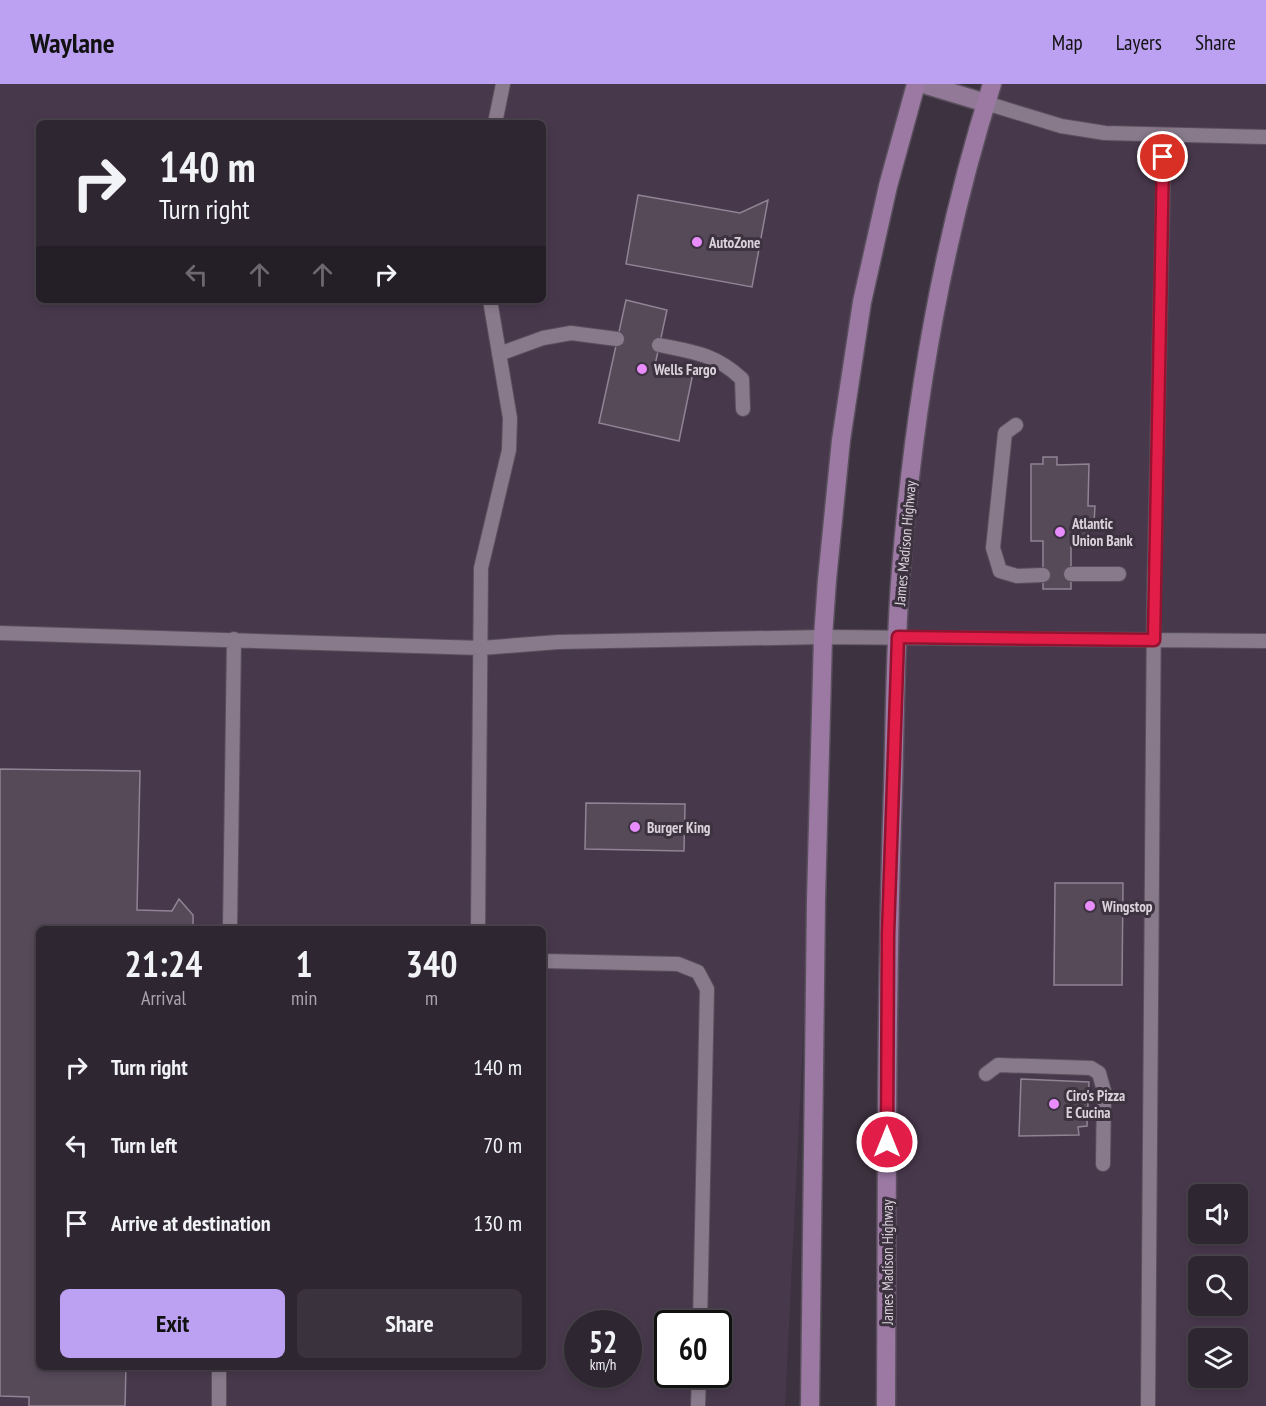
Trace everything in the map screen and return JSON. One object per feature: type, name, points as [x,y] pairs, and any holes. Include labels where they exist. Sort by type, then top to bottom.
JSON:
[{"type":"main road","points":[[810,1406],[816,900],[823,637],[841,440],[862,302],[888,186],[916,84]]},
{"type":"main road","name":"James Madison Highway","points":[[886,1406],[888,934],[901,570],[918,411],[940,287],[957,209],[992,84]]},
{"type":"street","points":[[923,84],[986,103]]},
{"type":"lane","points":[[496,120],[503,84]]},
{"type":"lane","points":[[986,103],[1061,126],[1105,133],[1266,137]]},
{"type":"lane","points":[[1148,1406],[1154,640],[1164,135]]},
{"type":"lane","points":[[478,926],[481,568],[509,450],[510,418],[490,303]]},
{"type":"lane","points":[[499,354],[543,338],[571,333],[617,339]]},
{"type":"lane","points":[[659,345],[702,353],[727,365],[742,380],[743,409]]},
{"type":"lane","points":[[1016,425],[1005,433],[993,548],[1000,571],[1017,576],[1043,575]]},
{"type":"lane","points":[[1071,574],[1119,574]]},
{"type":"lane","points":[[0,633],[481,648],[558,642],[823,637],[1266,641]]},
{"type":"lane","points":[[230,926],[234,639]]},
{"type":"lane","points":[[546,961],[678,964],[698,972],[707,988],[700,1310]]},
{"type":"lane","points":[[986,1074],[998,1065],[1091,1068],[1099,1073],[1104,1091],[1103,1164]]},
{"type":"lane","points":[[219,1370],[219,1406]]},
{"type":"lane","points":[[698,1406],[699,1388]]},
{"type":"shaded area","points":[[0,84],[916,84],[862,302],[823,637],[785,1406],[0,1406]]},
{"type":"shaded area","points":[[992,84],[1266,84],[1266,1406],[888,1406],[898,637],[918,411]]},
{"type":"building","points":[[638,195],[740,213],[768,200],[752,287],[626,264]]},
{"type":"building","name":"Wells Fargo","points":[[626,300],[667,310],[655,365],[693,373],[679,441],[599,423]]},
{"type":"building","name":"Atlantic Union Bank","points":[[1043,457],[1057,457],[1057,465],[1089,464],[1088,506],[1095,506],[1094,523],[1088,523],[1088,541],[1071,541],[1071,589],[1043,589],[1043,541],[1031,541],[1031,464],[1043,464]]},
{"type":"building","points":[[0,769],[140,771],[137,910],[172,911],[179,899],[193,915],[193,926],[36,926],[36,1370],[126,1370],[125,1406],[29,1406],[29,1397],[0,1396]]},
{"type":"building","name":"Burger King","points":[[586,803],[685,804],[684,851],[585,849]]},
{"type":"building","points":[[1055,883],[1123,883],[1122,985],[1054,985]]},
{"type":"building","name":"Ciro's Pizza E Cucina","points":[[1021,1079],[1089,1082],[1087,1126],[1078,1127],[1079,1135],[1019,1136]]},
{"type":"place","name":"AutoZone","points":[[697,242]]},
{"type":"place","name":"Wells Fargo","points":[[642,369]]},
{"type":"place","name":"Atlantic Union Bank","points":[[1060,532]]},
{"type":"place","name":"Burger King","points":[[635,827]]},
{"type":"place","name":"Wingstop","points":[[1090,906]]},
{"type":"place","name":"Ciro's Pizza E Cucina","points":[[1054,1104]]},
{"type":"route","points":[[887,1142],[888,934],[898,637],[1154,640],[1163,157]]}]
